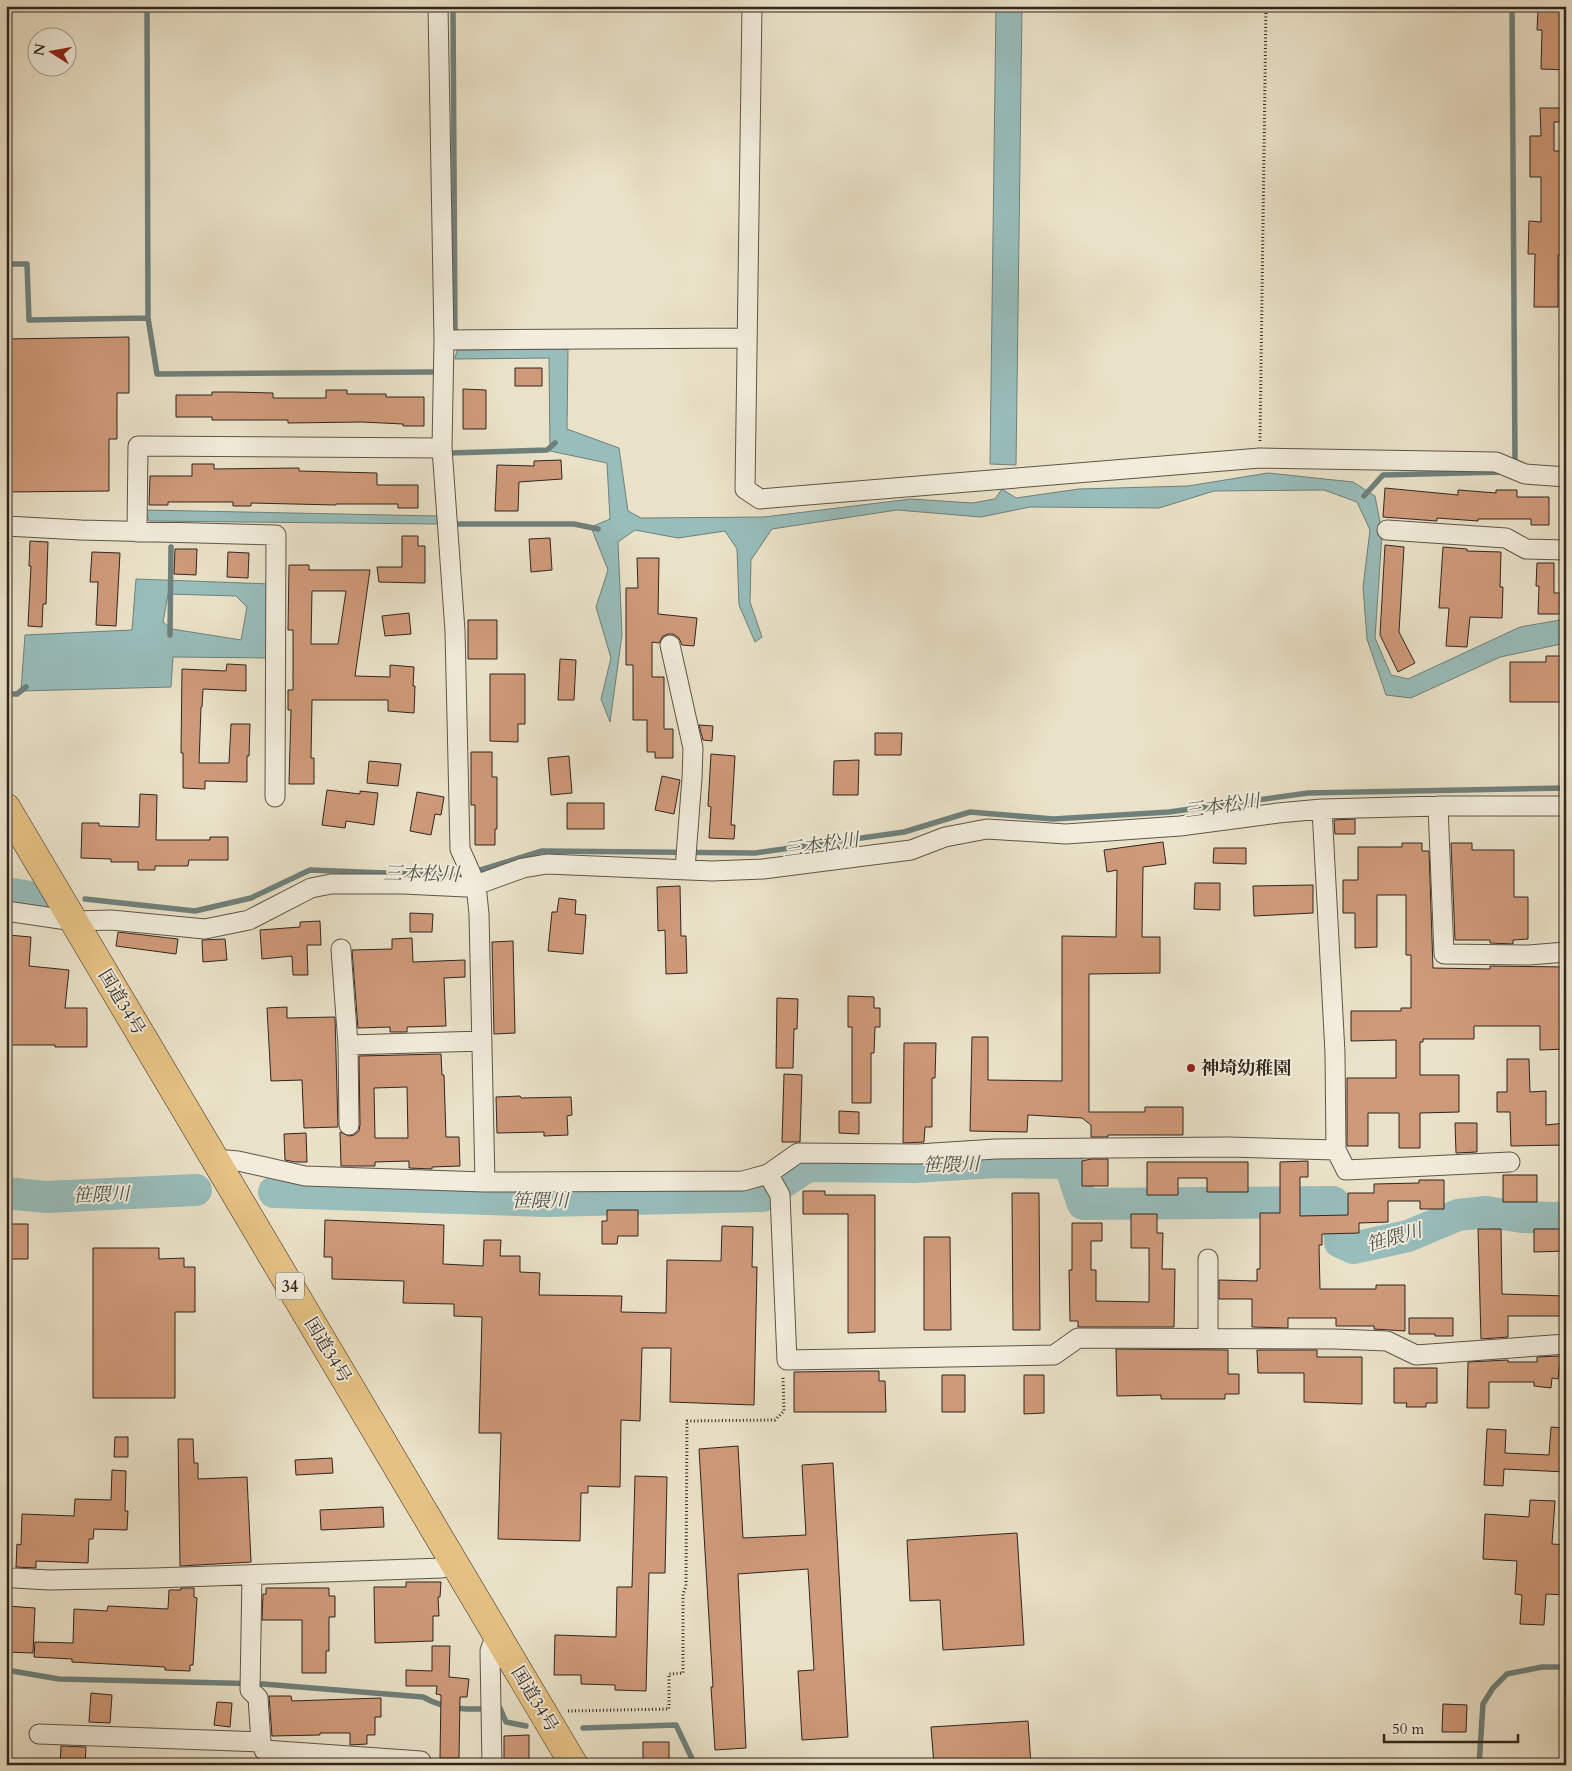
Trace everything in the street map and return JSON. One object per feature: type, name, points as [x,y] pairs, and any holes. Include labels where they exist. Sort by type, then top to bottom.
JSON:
[{"type":"highway","name":"国道34号","points":[[6,806],[574,1765]]},
{"type":"street","points":[[438,6],[444,340],[442,448],[455,632],[460,849],[476,885],[479,914],[485,1182]]},
{"type":"street","points":[[752,6],[745,489],[760,499],[1260,458],[1496,462],[1525,474],[1566,477]]},
{"type":"street","points":[[444,340],[747,338]]},
{"type":"street","points":[[138,532],[138,446],[442,448]]},
{"type":"street","points":[[6,526],[138,532],[276,535],[276,797]]},
{"type":"street","points":[[1387,530],[1506,538],[1526,549],[1566,550]]},
{"type":"street","points":[[670,645],[693,748],[685,869]]},
{"type":"street","points":[[1438,806],[1444,954],[1529,955],[1566,952]]},
{"type":"street","points":[[6,911],[74,921],[111,920],[205,929],[248,920],[311,888],[331,884],[466,886],[476,885],[523,868],[547,864],[712,871],[763,869],[910,850],[945,837],[987,829],[1066,834],[1180,826],[1322,809],[1438,806],[1566,806]]},
{"type":"street","points":[[1322,809],[1335,1053],[1336,1150],[1346,1170],[1510,1162]]},
{"type":"street","points":[[341,949],[348,1045],[349,1125]]},
{"type":"street","points":[[348,1045],[482,1042]]},
{"type":"street","points":[[215,1159],[238,1161],[305,1176],[485,1182],[743,1181],[768,1174],[798,1153],[918,1154],[996,1148],[1218,1147],[1336,1150]]},
{"type":"street","points":[[768,1174],[780,1195],[787,1360],[1054,1355],[1078,1338],[1335,1339],[1387,1342],[1416,1355],[1566,1344]]},
{"type":"street","points":[[1208,1259],[1208,1338]]},
{"type":"street","points":[[15,1578],[49,1580],[252,1576],[442,1568],[454,1564]]},
{"type":"street","points":[[252,1576],[250,1684],[258,1698],[261,1742],[264,1750],[421,1761],[421,1765]]},
{"type":"street","points":[[492,1765],[490,1651],[496,1634]]},
{"type":"street","points":[[39,1734],[261,1742]]},
{"type":"path","points":[[1260,458],[1266,6]]},
{"type":"path","points":[[547,1719],[559,1711],[669,1709],[669,1674],[683,1673],[683,1594],[686,1586],[687,1421],[775,1420],[784,1411],[783,1369],[787,1360]]},
{"type":"water","points":[[996,6],[1022,6],[1016,465],[990,464]]},
{"type":"water","points":[[568,349],[567,429],[619,448],[628,511],[641,518],[764,517],[911,499],[972,503],[995,499],[1002,489],[1016,498],[1079,489],[1188,486],[1268,473],[1353,482],[1375,496],[1382,533],[1375,638],[1391,675],[1408,679],[1520,627],[1566,619],[1566,643],[1500,657],[1411,698],[1386,695],[1367,639],[1363,587],[1370,530],[1357,502],[1324,490],[1214,491],[1159,508],[1030,507],[981,517],[897,510],[772,529],[751,560],[750,602],[762,637],[755,642],[739,605],[737,549],[725,531],[678,538],[635,530],[618,542],[622,635],[610,722],[601,699],[611,658],[596,607],[608,570],[591,527],[610,519],[607,463],[550,451],[549,358],[455,359],[457,350]]},
{"type":"water","points":[[145,510],[438,516],[437,524],[149,521]]},
{"type":"water","points":[[136,579],[271,584],[271,658],[173,657],[171,687],[21,691],[25,635],[132,630]],"holes":[[[168,594],[236,596],[247,607],[241,640],[172,629],[163,622]]]},
{"type":"building","points":[[1538,10],[1562,10],[1562,34],[1566,34],[1566,70],[1541,69],[1542,30],[1537,30]]},
{"type":"building","points":[[1540,108],[1566,108],[1566,122],[1554,122],[1554,151],[1566,151],[1566,215],[1563,214],[1561,255],[1558,255],[1558,307],[1534,307],[1535,254],[1528,254],[1529,221],[1541,222],[1541,177],[1530,177],[1530,136],[1541,136]]},
{"type":"building","points":[[129,337],[129,393],[117,393],[117,439],[109,439],[109,491],[6,492],[6,339]]},
{"type":"building","points":[[515,368],[542,368],[542,386],[515,386]]},
{"type":"building","points":[[463,389],[486,390],[486,429],[463,429]]},
{"type":"building","points":[[326,390],[347,390],[347,394],[386,394],[386,397],[424,397],[424,426],[362,422],[288,423],[288,420],[212,420],[212,417],[176,417],[176,395],[212,395],[212,392],[234,392],[273,393],[273,398],[326,398]]},
{"type":"building","points":[[561,460],[562,479],[519,482],[518,511],[495,511],[497,465],[534,466],[534,461]]},
{"type":"building","points":[[192,464],[214,464],[214,469],[299,468],[299,471],[377,473],[377,485],[418,485],[418,508],[398,508],[398,504],[251,503],[251,506],[233,506],[233,502],[168,502],[168,505],[149,505],[150,476],[192,476]]},
{"type":"building","points":[[1385,488],[1458,495],[1458,490],[1496,493],[1496,490],[1517,490],[1517,497],[1549,497],[1549,525],[1531,525],[1531,519],[1478,519],[1478,521],[1437,518],[1437,521],[1383,517]]},
{"type":"building","points":[[402,536],[418,536],[418,546],[425,546],[425,583],[379,582],[377,567],[402,567]]},
{"type":"building","points":[[550,538],[552,570],[531,572],[529,539]]},
{"type":"building","points":[[30,541],[48,542],[46,604],[43,604],[42,627],[28,626],[31,566],[29,566]]},
{"type":"building","points":[[1385,545],[1404,547],[1399,632],[1415,663],[1398,672],[1380,635]]},
{"type":"building","points":[[1443,547],[1467,549],[1467,551],[1501,552],[1500,587],[1503,587],[1502,618],[1470,617],[1467,647],[1446,646],[1449,608],[1439,608]]},
{"type":"building","points":[[175,549],[197,549],[196,575],[174,574]]},
{"type":"building","points":[[92,552],[120,553],[116,626],[96,625],[98,582],[90,582]]},
{"type":"building","points":[[228,552],[249,553],[248,578],[227,577]]},
{"type":"building","points":[[637,558],[659,558],[658,614],[697,618],[694,646],[682,645],[679,638],[673,634],[663,636],[659,643],[652,642],[652,677],[664,677],[664,729],[673,729],[673,758],[655,758],[655,752],[647,752],[647,720],[633,720],[633,665],[626,665],[626,588],[638,588]]},
{"type":"building","points":[[1537,563],[1554,563],[1554,593],[1560,593],[1560,614],[1538,614],[1539,586],[1536,586]]},
{"type":"building","points":[[289,565],[309,565],[309,570],[370,570],[355,676],[390,677],[390,665],[414,667],[414,713],[388,711],[388,700],[312,700],[311,758],[314,758],[314,784],[289,784],[291,710],[288,710],[288,690],[293,690],[293,630],[288,630]],"holes":[[[312,591],[346,591],[338,644],[311,644]]]},
{"type":"building","points":[[409,613],[411,634],[385,636],[382,616]]},
{"type":"building","points":[[468,620],[497,620],[497,659],[468,659]]},
{"type":"building","points":[[1546,656],[1566,656],[1566,702],[1510,702],[1510,662],[1546,662]]},
{"type":"building","points":[[560,659],[576,660],[574,700],[558,700]]},
{"type":"building","points":[[227,664],[246,665],[246,691],[203,689],[199,763],[229,763],[231,724],[250,724],[247,782],[205,781],[205,789],[183,788],[183,753],[181,753],[182,669],[226,671]]},
{"type":"building","points":[[490,674],[525,674],[525,724],[518,724],[518,742],[490,741]]},
{"type":"building","points":[[699,725],[713,726],[712,741],[703,740]]},
{"type":"building","points":[[875,733],[902,733],[901,755],[875,755]]},
{"type":"building","points":[[471,752],[492,752],[492,777],[497,777],[497,829],[495,829],[495,845],[475,845],[475,805],[471,805]]},
{"type":"building","points":[[711,754],[735,756],[731,825],[735,825],[734,839],[709,838],[711,807],[708,806]]},
{"type":"building","points":[[569,756],[572,793],[551,795],[548,758]]},
{"type":"building","points":[[859,760],[858,795],[833,795],[834,761]]},
{"type":"building","points":[[369,761],[401,764],[398,786],[367,783]]},
{"type":"building","points":[[662,776],[680,780],[674,814],[655,810]]},
{"type":"building","points":[[327,790],[360,794],[360,791],[378,793],[374,825],[346,821],[345,828],[322,825]]},
{"type":"building","points":[[417,792],[444,797],[441,815],[435,814],[431,835],[410,831]]},
{"type":"building","points":[[140,794],[157,795],[156,840],[210,840],[210,837],[228,837],[228,860],[189,860],[188,866],[155,866],[155,870],[138,870],[138,862],[111,862],[111,859],[81,858],[82,823],[99,823],[99,826],[139,827]]},
{"type":"building","points":[[567,803],[604,803],[604,829],[567,829]]},
{"type":"building","points":[[1355,819],[1355,834],[1335,834],[1334,820]]},
{"type":"building","points":[[1163,842],[1166,864],[1143,867],[1142,937],[1160,937],[1160,973],[1089,974],[1089,1112],[1145,1112],[1145,1107],[1183,1107],[1183,1135],[1108,1135],[1108,1137],[1091,1137],[1091,1125],[1082,1118],[1028,1115],[1027,1132],[970,1131],[972,1037],[988,1037],[988,1080],[1062,1081],[1062,936],[1116,937],[1117,870],[1107,872],[1104,850]]},
{"type":"building","points":[[1402,843],[1422,843],[1422,851],[1429,851],[1433,968],[1490,969],[1490,966],[1564,967],[1562,1025],[1566,1025],[1566,1049],[1540,1050],[1540,1026],[1474,1026],[1474,1039],[1423,1039],[1423,1042],[1420,1042],[1420,1075],[1459,1075],[1459,1112],[1420,1113],[1420,1148],[1399,1148],[1399,1113],[1368,1113],[1368,1146],[1347,1146],[1347,1078],[1396,1078],[1396,1040],[1351,1041],[1351,1011],[1401,1011],[1401,1008],[1411,1008],[1411,955],[1406,955],[1406,895],[1377,895],[1377,947],[1355,948],[1355,913],[1343,913],[1343,880],[1358,880],[1358,847],[1402,847]]},
{"type":"building","points":[[1451,843],[1472,843],[1472,850],[1514,850],[1514,897],[1528,897],[1528,939],[1513,940],[1513,944],[1490,943],[1490,940],[1455,940]]},
{"type":"building","points":[[1214,848],[1246,848],[1246,864],[1213,863]]},
{"type":"building","points":[[1195,883],[1220,883],[1220,910],[1194,909]]},
{"type":"building","points":[[1313,885],[1313,913],[1254,916],[1253,886]]},
{"type":"building","points":[[680,886],[681,936],[686,936],[687,973],[666,974],[665,930],[658,931],[657,887]]},
{"type":"building","points":[[559,898],[576,900],[575,914],[586,915],[583,954],[548,951],[552,912],[557,912]]},
{"type":"building","points":[[410,913],[433,914],[432,932],[410,932]]},
{"type":"building","points":[[320,921],[321,945],[307,945],[308,975],[293,975],[292,956],[262,959],[260,930],[300,927],[300,922]]},
{"type":"building","points":[[118,932],[178,939],[176,954],[116,946]]},
{"type":"building","points":[[8,935],[31,937],[29,966],[69,970],[65,1008],[87,1008],[87,1047],[6,1045],[6,953]]},
{"type":"building","points":[[412,938],[413,962],[465,960],[465,977],[444,978],[446,1026],[407,1027],[407,1032],[390,1032],[390,1027],[358,1028],[352,950],[392,949],[392,939]]},
{"type":"building","points":[[225,939],[227,960],[203,962],[202,940]]},
{"type":"building","points":[[513,941],[515,1033],[494,1034],[492,942]]},
{"type":"building","points":[[848,996],[874,997],[874,1008],[880,1008],[880,1027],[875,1027],[874,1053],[871,1053],[871,1103],[852,1103],[852,1027],[848,1027]]},
{"type":"building","points":[[777,998],[798,999],[797,1029],[794,1029],[793,1068],[776,1068]]},
{"type":"building","points":[[287,1007],[287,1018],[335,1017],[338,1127],[304,1128],[302,1080],[271,1081],[267,1008]]},
{"type":"building","points":[[904,1043],[936,1043],[935,1078],[932,1078],[932,1127],[925,1127],[924,1142],[903,1143]]},
{"type":"building","points":[[441,1054],[442,1075],[444,1075],[446,1137],[459,1137],[460,1166],[432,1167],[432,1169],[409,1168],[409,1161],[375,1162],[375,1166],[341,1166],[340,1132],[349,1136],[354,1135],[359,1131],[360,1125],[359,1056]],"holes":[[[407,1087],[408,1138],[375,1138],[374,1088]]]},
{"type":"building","points":[[1507,1059],[1529,1059],[1530,1092],[1546,1091],[1546,1125],[1566,1123],[1566,1145],[1511,1146],[1510,1112],[1497,1112],[1497,1092],[1507,1092]]},
{"type":"building","points":[[784,1074],[802,1075],[800,1142],[782,1142]]},
{"type":"building","points":[[520,1096],[521,1098],[571,1097],[572,1115],[567,1116],[568,1135],[544,1136],[544,1132],[497,1133],[496,1097]]},
{"type":"building","points":[[839,1111],[859,1112],[859,1134],[839,1133]]},
{"type":"building","points":[[1455,1123],[1477,1123],[1477,1152],[1456,1153]]},
{"type":"building","points":[[306,1133],[307,1162],[285,1160],[284,1134]]},
{"type":"building","points":[[1108,1159],[1108,1186],[1082,1186],[1082,1161]]},
{"type":"building","points":[[1308,1161],[1308,1177],[1300,1177],[1300,1216],[1348,1215],[1348,1193],[1374,1193],[1374,1184],[1419,1183],[1419,1180],[1444,1180],[1444,1209],[1420,1209],[1420,1201],[1388,1201],[1388,1222],[1359,1223],[1359,1233],[1322,1234],[1322,1245],[1319,1245],[1320,1289],[1376,1289],[1376,1285],[1405,1285],[1405,1331],[1374,1329],[1374,1326],[1336,1326],[1336,1318],[1288,1318],[1288,1328],[1252,1327],[1252,1299],[1219,1299],[1219,1280],[1257,1281],[1257,1269],[1260,1269],[1260,1213],[1280,1213],[1280,1162]]},
{"type":"building","points":[[1147,1162],[1248,1162],[1248,1192],[1207,1192],[1207,1178],[1178,1178],[1178,1195],[1147,1195]]},
{"type":"building","points":[[1503,1175],[1537,1175],[1537,1202],[1503,1202]]},
{"type":"building","points":[[803,1191],[825,1191],[825,1195],[875,1195],[875,1332],[848,1333],[848,1214],[803,1214]]},
{"type":"building","points":[[1012,1193],[1039,1193],[1040,1330],[1013,1330]]},
{"type":"building","points":[[607,1210],[638,1210],[638,1236],[618,1236],[617,1244],[602,1244],[602,1221],[607,1221]]},
{"type":"building","points":[[1131,1214],[1157,1214],[1157,1233],[1163,1233],[1162,1269],[1175,1269],[1174,1327],[1078,1327],[1078,1321],[1070,1321],[1069,1270],[1072,1270],[1072,1223],[1102,1223],[1102,1241],[1091,1241],[1091,1270],[1096,1270],[1096,1301],[1149,1302],[1149,1248],[1131,1248]]},
{"type":"building","points":[[325,1220],[444,1225],[443,1264],[483,1266],[484,1240],[501,1240],[500,1256],[520,1256],[520,1272],[540,1273],[539,1295],[622,1296],[621,1312],[666,1313],[667,1260],[721,1261],[722,1226],[753,1227],[752,1267],[757,1267],[754,1405],[670,1402],[671,1348],[642,1348],[640,1421],[621,1420],[620,1487],[588,1486],[588,1493],[581,1493],[580,1541],[498,1539],[501,1433],[479,1433],[482,1317],[454,1316],[454,1304],[403,1303],[404,1281],[332,1279],[332,1257],[324,1257]]},
{"type":"building","points":[[6,1224],[28,1224],[28,1259],[6,1259]]},
{"type":"building","points":[[1478,1229],[1501,1229],[1502,1294],[1566,1296],[1566,1316],[1508,1316],[1508,1337],[1481,1339]]},
{"type":"building","points":[[1534,1229],[1566,1229],[1566,1251],[1534,1252]]},
{"type":"building","points":[[924,1237],[950,1237],[951,1330],[924,1330]]},
{"type":"building","points":[[93,1248],[159,1248],[159,1259],[184,1258],[184,1267],[195,1267],[195,1312],[175,1312],[175,1398],[93,1398]]},
{"type":"building","points":[[1409,1318],[1453,1318],[1453,1336],[1409,1334]]},
{"type":"building","points":[[1116,1349],[1228,1350],[1228,1374],[1239,1374],[1239,1394],[1225,1394],[1225,1399],[1161,1399],[1161,1395],[1117,1396]]},
{"type":"building","points":[[1257,1350],[1317,1350],[1317,1357],[1362,1357],[1362,1404],[1304,1402],[1304,1373],[1258,1373]]},
{"type":"building","points":[[1561,1356],[1558,1379],[1552,1378],[1551,1388],[1534,1386],[1534,1382],[1489,1382],[1489,1408],[1467,1408],[1468,1362],[1508,1360],[1508,1362],[1537,1362],[1537,1357]]},
{"type":"building","points":[[1394,1368],[1437,1368],[1437,1403],[1426,1403],[1426,1407],[1406,1407],[1407,1403],[1394,1403]]},
{"type":"building","points":[[879,1371],[879,1381],[885,1381],[886,1412],[794,1412],[794,1372]]},
{"type":"building","points":[[942,1375],[965,1375],[965,1412],[942,1412]]},
{"type":"building","points":[[1024,1375],[1044,1375],[1044,1413],[1024,1414]]},
{"type":"building","points":[[1551,1427],[1566,1428],[1566,1472],[1504,1469],[1503,1486],[1484,1485],[1487,1429],[1506,1430],[1505,1453],[1549,1455]]},
{"type":"building","points":[[115,1437],[128,1437],[128,1457],[114,1457]]},
{"type":"building","points":[[178,1439],[193,1439],[194,1463],[198,1463],[198,1479],[247,1477],[251,1562],[180,1566]]},
{"type":"building","points":[[738,1446],[743,1538],[806,1535],[802,1465],[833,1463],[848,1737],[802,1740],[798,1671],[814,1670],[808,1569],[738,1574],[746,1748],[715,1750],[699,1449]]},
{"type":"building","points":[[332,1458],[333,1473],[296,1475],[295,1460]]},
{"type":"building","points":[[112,1470],[126,1471],[125,1511],[128,1511],[127,1530],[94,1529],[93,1539],[89,1539],[88,1563],[36,1561],[36,1568],[16,1567],[17,1544],[21,1545],[22,1514],[74,1516],[75,1499],[111,1500]]},
{"type":"building","points":[[635,1476],[667,1477],[665,1573],[649,1573],[646,1691],[615,1690],[615,1685],[581,1684],[581,1675],[554,1675],[555,1635],[616,1637],[617,1587],[632,1587]]},
{"type":"building","points":[[1530,1500],[1555,1501],[1552,1544],[1566,1545],[1566,1595],[1546,1594],[1544,1625],[1520,1624],[1522,1595],[1515,1594],[1517,1561],[1483,1559],[1485,1514],[1529,1517]]},
{"type":"building","points":[[383,1507],[384,1527],[321,1530],[320,1510]]},
{"type":"building","points":[[1017,1533],[1024,1645],[943,1650],[940,1600],[910,1601],[907,1540]]},
{"type":"building","points":[[406,1582],[441,1582],[440,1597],[438,1597],[439,1616],[433,1616],[433,1641],[375,1643],[374,1587],[406,1587]]},
{"type":"building","points":[[181,1588],[194,1588],[194,1597],[197,1598],[193,1665],[190,1665],[190,1671],[165,1670],[165,1667],[72,1662],[72,1659],[34,1657],[35,1642],[73,1643],[74,1609],[107,1611],[108,1606],[168,1609],[169,1590],[181,1590]]},
{"type":"building","points":[[266,1588],[329,1588],[329,1596],[335,1596],[335,1617],[329,1617],[329,1651],[326,1651],[326,1673],[302,1673],[302,1620],[262,1620],[263,1594],[266,1594]]},
{"type":"building","points":[[6,1606],[35,1608],[33,1653],[6,1652]]},
{"type":"building","points":[[432,1646],[450,1646],[449,1677],[469,1679],[467,1697],[460,1697],[459,1758],[440,1758],[441,1695],[436,1694],[437,1686],[406,1686],[406,1670],[432,1671]]},
{"type":"building","points":[[91,1693],[112,1695],[110,1723],[89,1722]]},
{"type":"building","points":[[269,1696],[291,1696],[292,1701],[381,1698],[381,1717],[375,1717],[375,1735],[367,1735],[367,1744],[350,1745],[350,1733],[272,1736]]},
{"type":"building","points":[[217,1702],[232,1703],[230,1727],[214,1725]]},
{"type":"building","points":[[1443,1704],[1467,1705],[1466,1732],[1442,1732]]},
{"type":"building","points":[[1028,1721],[1031,1765],[934,1765],[931,1727]]},
{"type":"building","points":[[529,1735],[529,1759],[504,1759],[504,1736]]},
{"type":"building","points":[[643,1742],[669,1742],[669,1765],[643,1765]]},
{"type":"building","points":[[61,1746],[86,1747],[85,1765],[60,1765]]},
{"type":"waterway","points":[[147,6],[148,318]]},
{"type":"waterway","points":[[453,6],[455,329]]},
{"type":"waterway","points":[[1511,466],[1515,460],[1512,6]]},
{"type":"waterway","points":[[6,264],[27,264],[29,320],[148,318],[157,374],[433,372]]},
{"type":"waterway","points":[[449,453],[547,450],[555,443]]},
{"type":"waterway","points":[[1364,496],[1383,475],[1503,472]]},
{"type":"waterway","points":[[455,524],[574,524],[598,529]]},
{"type":"waterway","points":[[170,635],[171,547]]},
{"type":"waterway","points":[[6,694],[17,694],[26,687]]},
{"type":"waterway","name":"三本松川","points":[[85,899],[195,911],[251,898],[310,870],[461,876],[542,851],[755,853],[904,832],[970,812],[1053,819],[1169,812],[1308,793],[1566,788]]},
{"type":"waterway","name":"三本松川","points":[[6,893],[37,898]]},
{"type":"waterway","name":"笹隈川","points":[[274,1192],[545,1201],[762,1196],[808,1166],[914,1167],[995,1162],[1069,1163],[1083,1204],[1333,1202],[1339,1207],[1340,1242],[1353,1248],[1408,1236],[1458,1215],[1486,1212],[1522,1217],[1566,1217]]},
{"type":"waterway","name":"笹隈川","points":[[6,1193],[46,1197],[196,1190]]},
{"type":"waterway","points":[[1479,1765],[1483,1704],[1493,1688],[1507,1674],[1542,1667],[1566,1667]]},
{"type":"waterway","points":[[6,1670],[59,1679],[263,1684],[423,1697],[432,1702],[451,1707],[470,1709],[500,1708],[506,1722],[526,1726]]},
{"type":"waterway","points":[[583,1728],[676,1725],[695,1765]]},
{"type":"place","name":"神埼幼稚園","points":[[1191,1068]]}]
